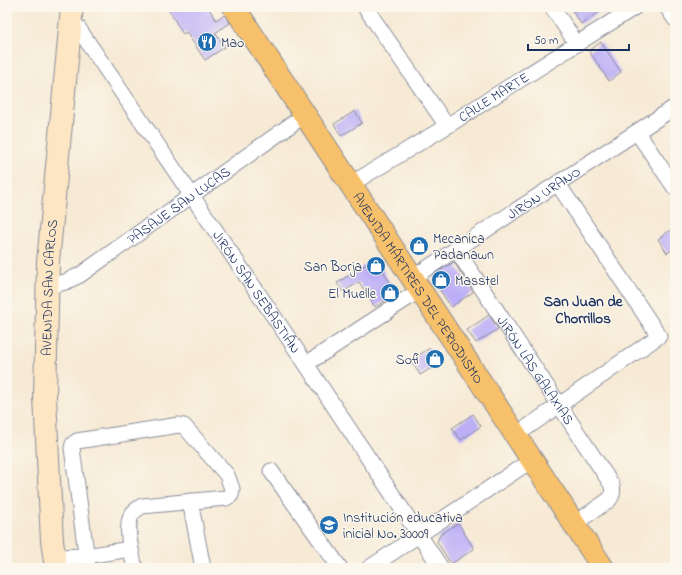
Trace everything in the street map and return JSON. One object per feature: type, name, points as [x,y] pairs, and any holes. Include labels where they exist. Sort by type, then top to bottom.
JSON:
[{"type":"main road","name":"AVENIDA MÁRTIRES DEL PERIODISMO","points":[[234,7],[306,114],[603,568]]},
{"type":"main road","name":"AVENIDA SAN CARLOS","points":[[55,563],[52,541],[45,396],[47,287],[71,12]]},
{"type":"street","points":[[365,7],[447,126]]},
{"type":"street","points":[[552,7],[577,44]]},
{"type":"street","name":"CALLE MARTE","points":[[351,184],[447,126],[635,7]]},
{"type":"street","points":[[667,7],[675,19]]},
{"type":"street","name":"JIRÓN SAN SEBASTIÁN","points":[[71,12],[441,568]]},
{"type":"street","name":"JIRÓN URANO","points":[[306,364],[416,284],[456,249],[675,107]]},
{"type":"street","name":"PASAJE SAN LUCAS","points":[[47,287],[65,282],[80,274],[306,114]]},
{"type":"street","points":[[637,132],[675,188]]},
{"type":"street","points":[[516,435],[659,336],[558,184]]},
{"type":"street","name":"JIRÓN LAS GALAXIAS","points":[[456,249],[612,485],[613,491],[609,500],[574,524]]},
{"type":"street","points":[[87,562],[72,448],[73,444],[77,441],[179,425],[184,426],[227,475],[232,489],[231,495],[226,498],[142,506],[136,510],[132,514],[129,521],[130,549],[135,568]]},
{"type":"street","points":[[369,568],[532,460]]},
{"type":"street","points":[[271,471],[340,568]]},
{"type":"street","points":[[190,501],[203,568]]},
{"type":"street","points":[[55,563],[87,562],[130,549]]},
{"type":"building","points":[[167,7],[208,7],[216,20],[224,15],[230,23],[215,33],[225,47],[205,60],[186,32],[183,34]]},
{"type":"building","points":[[570,7],[607,7],[581,24]]},
{"type":"building","points":[[601,42],[621,72],[609,81],[589,51]]},
{"type":"building","points":[[355,111],[362,123],[341,136],[334,124]]},
{"type":"building","points":[[675,227],[675,248],[667,253],[658,239]]},
{"type":"building","points":[[376,258],[394,290],[392,297],[375,307],[359,282],[343,292],[337,283]]},
{"type":"building","points":[[454,262],[473,292],[451,307],[434,281],[436,273]]},
{"type":"building","points":[[489,315],[498,329],[476,343],[467,330]]},
{"type":"building","points":[[430,348],[440,363],[420,375],[411,360]]},
{"type":"building","points":[[473,414],[481,426],[461,440],[452,428]]},
{"type":"building","points":[[458,523],[474,549],[451,564],[437,542],[440,535]]},
{"type":"place","name":"Mao","points":[[207,42]]},
{"type":"place","name":"Mecanica Padanawn","points":[[419,246]]},
{"type":"place","name":"San Borja","points":[[376,266]]},
{"type":"place","name":"Masstel","points":[[441,280]]},
{"type":"place","name":"El Muelle","points":[[390,293]]},
{"type":"place","name":"Sofi","points":[[435,359]]},
{"type":"place","name":"Institución educativa inicial No. 30009","points":[[329,525]]},
{"type":"district","name":"San Juan de Chorrillos","points":[[583,310]]}]
